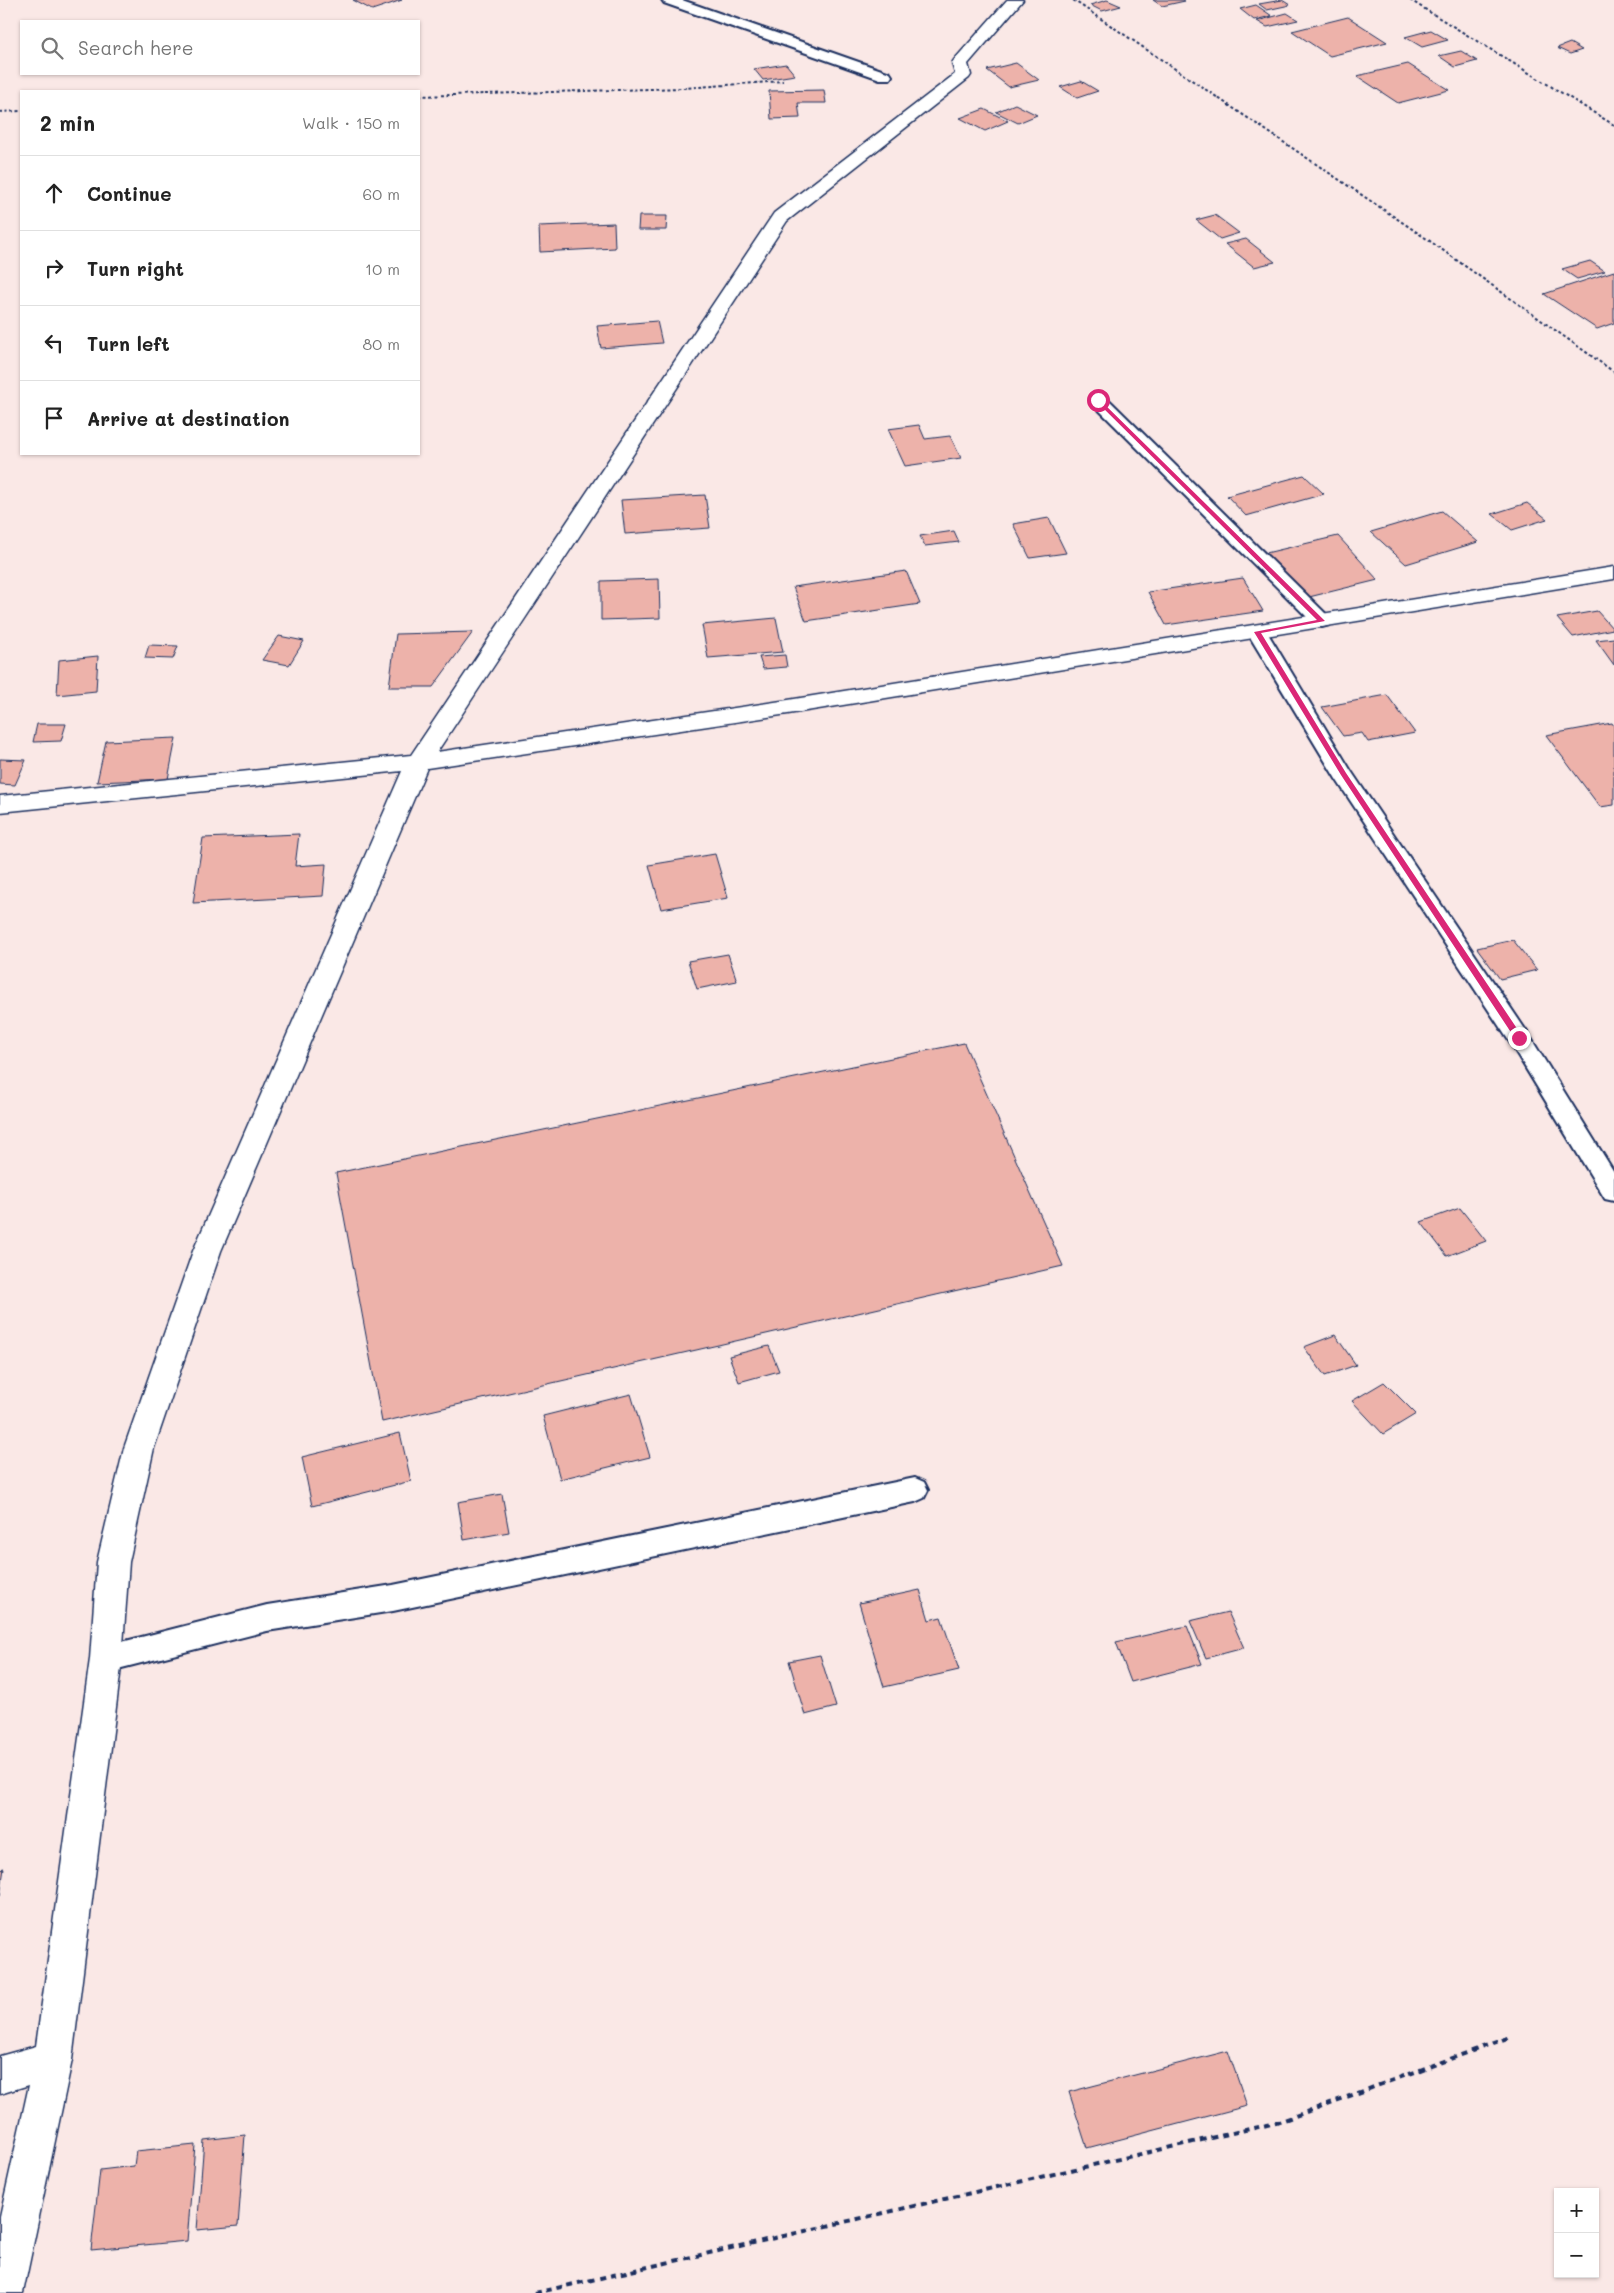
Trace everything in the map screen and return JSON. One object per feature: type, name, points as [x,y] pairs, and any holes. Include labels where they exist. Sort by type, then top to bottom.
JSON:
[{"type":"street","points":[[3,2293],[53,2060],[106,1659],[112,1562],[136,1458],[207,1251],[418,762],[780,217],[963,75],[960,63],[1015,0]]},
{"type":"street","points":[[0,804],[418,762],[798,705],[1614,574]]},
{"type":"street","points":[[0,2075],[53,2060]]},
{"type":"lane","points":[[669,0],[885,76]]},
{"type":"lane","points":[[1098,400],[1322,621]]},
{"type":"lane","points":[[1257,632],[1343,774],[1519,1038],[1614,1192]]},
{"type":"lane","points":[[106,1659],[267,1618],[393,1598],[532,1568],[657,1546],[740,1526],[915,1490]]},
{"type":"path","points":[[1073,0],[1419,233],[1614,372]]},
{"type":"path","points":[[1410,0],[1614,125]]},
{"type":"path","points":[[420,96],[684,88],[791,81]]},
{"type":"path","points":[[0,112],[20,111]]},
{"type":"path","points":[[535,2293],[1276,2123],[1510,2037]]},
{"type":"building","points":[[353,0],[402,0],[372,10]]},
{"type":"building","points":[[1107,0],[1121,6],[1102,11],[1090,5]]},
{"type":"building","points":[[1153,0],[1183,0],[1185,1],[1162,6]]},
{"type":"building","points":[[1282,0],[1290,5],[1267,10],[1259,4]]},
{"type":"building","points":[[1256,5],[1272,16],[1254,20],[1240,9]]},
{"type":"building","points":[[1287,13],[1298,20],[1267,27],[1257,21]]},
{"type":"building","points":[[1348,17],[1387,42],[1330,56],[1292,31]]},
{"type":"building","points":[[1431,30],[1448,40],[1422,47],[1405,37]]},
{"type":"building","points":[[1570,43],[1582,50],[1570,54],[1557,48]]},
{"type":"building","points":[[1461,51],[1477,61],[1455,67],[1439,56]]},
{"type":"building","points":[[1016,63],[1039,80],[1009,87],[987,70]]},
{"type":"building","points":[[786,64],[795,75],[763,80],[754,69]]},
{"type":"building","points":[[1408,64],[1449,90],[1398,103],[1357,76]]},
{"type":"building","points":[[1081,81],[1098,91],[1077,98],[1060,87]]},
{"type":"building","points":[[824,90],[826,103],[798,103],[800,118],[771,119],[769,91]]},
{"type":"building","points":[[1015,104],[1037,115],[1018,123],[996,112]]},
{"type":"building","points":[[984,109],[1008,121],[985,131],[960,118]]},
{"type":"building","points":[[1215,215],[1239,233],[1220,239],[1196,220]]},
{"type":"building","points":[[639,216],[667,216],[666,230],[638,230]]},
{"type":"building","points":[[614,223],[615,248],[540,252],[539,226]]},
{"type":"building","points":[[1246,239],[1275,262],[1254,267],[1225,244]]},
{"type":"building","points":[[1590,261],[1605,271],[1577,279],[1562,269]]},
{"type":"building","points":[[1614,271],[1614,323],[1597,329],[1544,294]]},
{"type":"building","points":[[657,321],[662,343],[601,348],[597,326]]},
{"type":"building","points":[[919,425],[925,439],[950,436],[961,458],[905,466],[888,429]]},
{"type":"building","points":[[1304,475],[1324,494],[1246,516],[1227,496]]},
{"type":"building","points":[[705,495],[710,528],[625,534],[621,500]]},
{"type":"building","points":[[1527,503],[1547,519],[1512,530],[1492,514]]},
{"type":"building","points":[[1442,511],[1478,542],[1406,564],[1371,532]]},
{"type":"building","points":[[1049,518],[1066,553],[1030,558],[1013,524]]},
{"type":"building","points":[[954,531],[959,542],[925,546],[920,536]]},
{"type":"building","points":[[1338,536],[1378,580],[1305,598],[1266,553]]},
{"type":"building","points":[[906,571],[920,604],[806,621],[793,587]]},
{"type":"building","points":[[1243,578],[1263,611],[1166,625],[1148,592]]},
{"type":"building","points":[[659,579],[660,618],[601,620],[601,581]]},
{"type":"building","points":[[1597,611],[1613,629],[1573,637],[1557,618]]},
{"type":"building","points":[[776,618],[783,652],[708,658],[702,625]]},
{"type":"building","points":[[473,632],[433,687],[389,687],[396,634]]},
{"type":"building","points":[[279,636],[304,641],[289,665],[262,660]]},
{"type":"building","points":[[1614,638],[1614,665],[1596,640]]},
{"type":"building","points":[[149,645],[178,646],[173,659],[145,658]]},
{"type":"building","points":[[785,655],[787,667],[763,669],[759,657]]},
{"type":"building","points":[[98,656],[96,691],[57,695],[59,660]]},
{"type":"building","points":[[1387,695],[1415,733],[1368,742],[1362,733],[1343,736],[1322,707]]},
{"type":"building","points":[[1612,723],[1614,726],[1614,805],[1600,807],[1546,735]]},
{"type":"building","points":[[37,724],[66,724],[61,741],[33,742]]},
{"type":"building","points":[[176,738],[168,779],[97,782],[106,741]]},
{"type":"building","points":[[0,759],[26,760],[15,785],[0,784]]},
{"type":"building","points":[[299,834],[295,866],[326,864],[323,896],[193,903],[203,838]]},
{"type":"building","points":[[715,854],[728,898],[661,909],[649,865]]},
{"type":"building","points":[[1513,940],[1537,970],[1500,979],[1477,948]]},
{"type":"building","points":[[728,954],[737,981],[697,989],[688,961]]},
{"type":"building","points":[[964,1043],[1063,1266],[382,1422],[336,1173]]},
{"type":"building","points":[[1460,1208],[1486,1241],[1447,1256],[1421,1222]]},
{"type":"building","points":[[1335,1335],[1356,1365],[1325,1376],[1304,1347]]},
{"type":"building","points":[[769,1346],[779,1371],[739,1382],[729,1356]]},
{"type":"building","points":[[1384,1382],[1416,1414],[1383,1434],[1352,1401]]},
{"type":"building","points":[[631,1394],[650,1457],[560,1479],[543,1416]]},
{"type":"building","points":[[400,1433],[411,1481],[312,1506],[302,1457]]},
{"type":"building","points":[[502,1494],[509,1532],[464,1540],[458,1502]]},
{"type":"building","points":[[920,1590],[929,1620],[941,1617],[959,1670],[884,1687],[859,1603]]},
{"type":"building","points":[[1228,1612],[1244,1648],[1206,1658],[1190,1621]]},
{"type":"building","points":[[1187,1626],[1202,1664],[1131,1682],[1116,1642]]},
{"type":"building","points":[[820,1655],[836,1707],[805,1715],[789,1661]]},
{"type":"building","points":[[4,1868],[0,1896],[0,1869]]},
{"type":"building","points":[[1228,2051],[1247,2106],[1087,2148],[1069,2092]]},
{"type":"building","points":[[245,2135],[238,2226],[197,2230],[204,2140]]},
{"type":"building","points":[[195,2145],[187,2241],[91,2250],[100,2170],[134,2166],[136,2151]]},
{"type":"route","points":[[1098,400],[1322,621],[1257,632],[1343,774],[1519,1038]]}]
